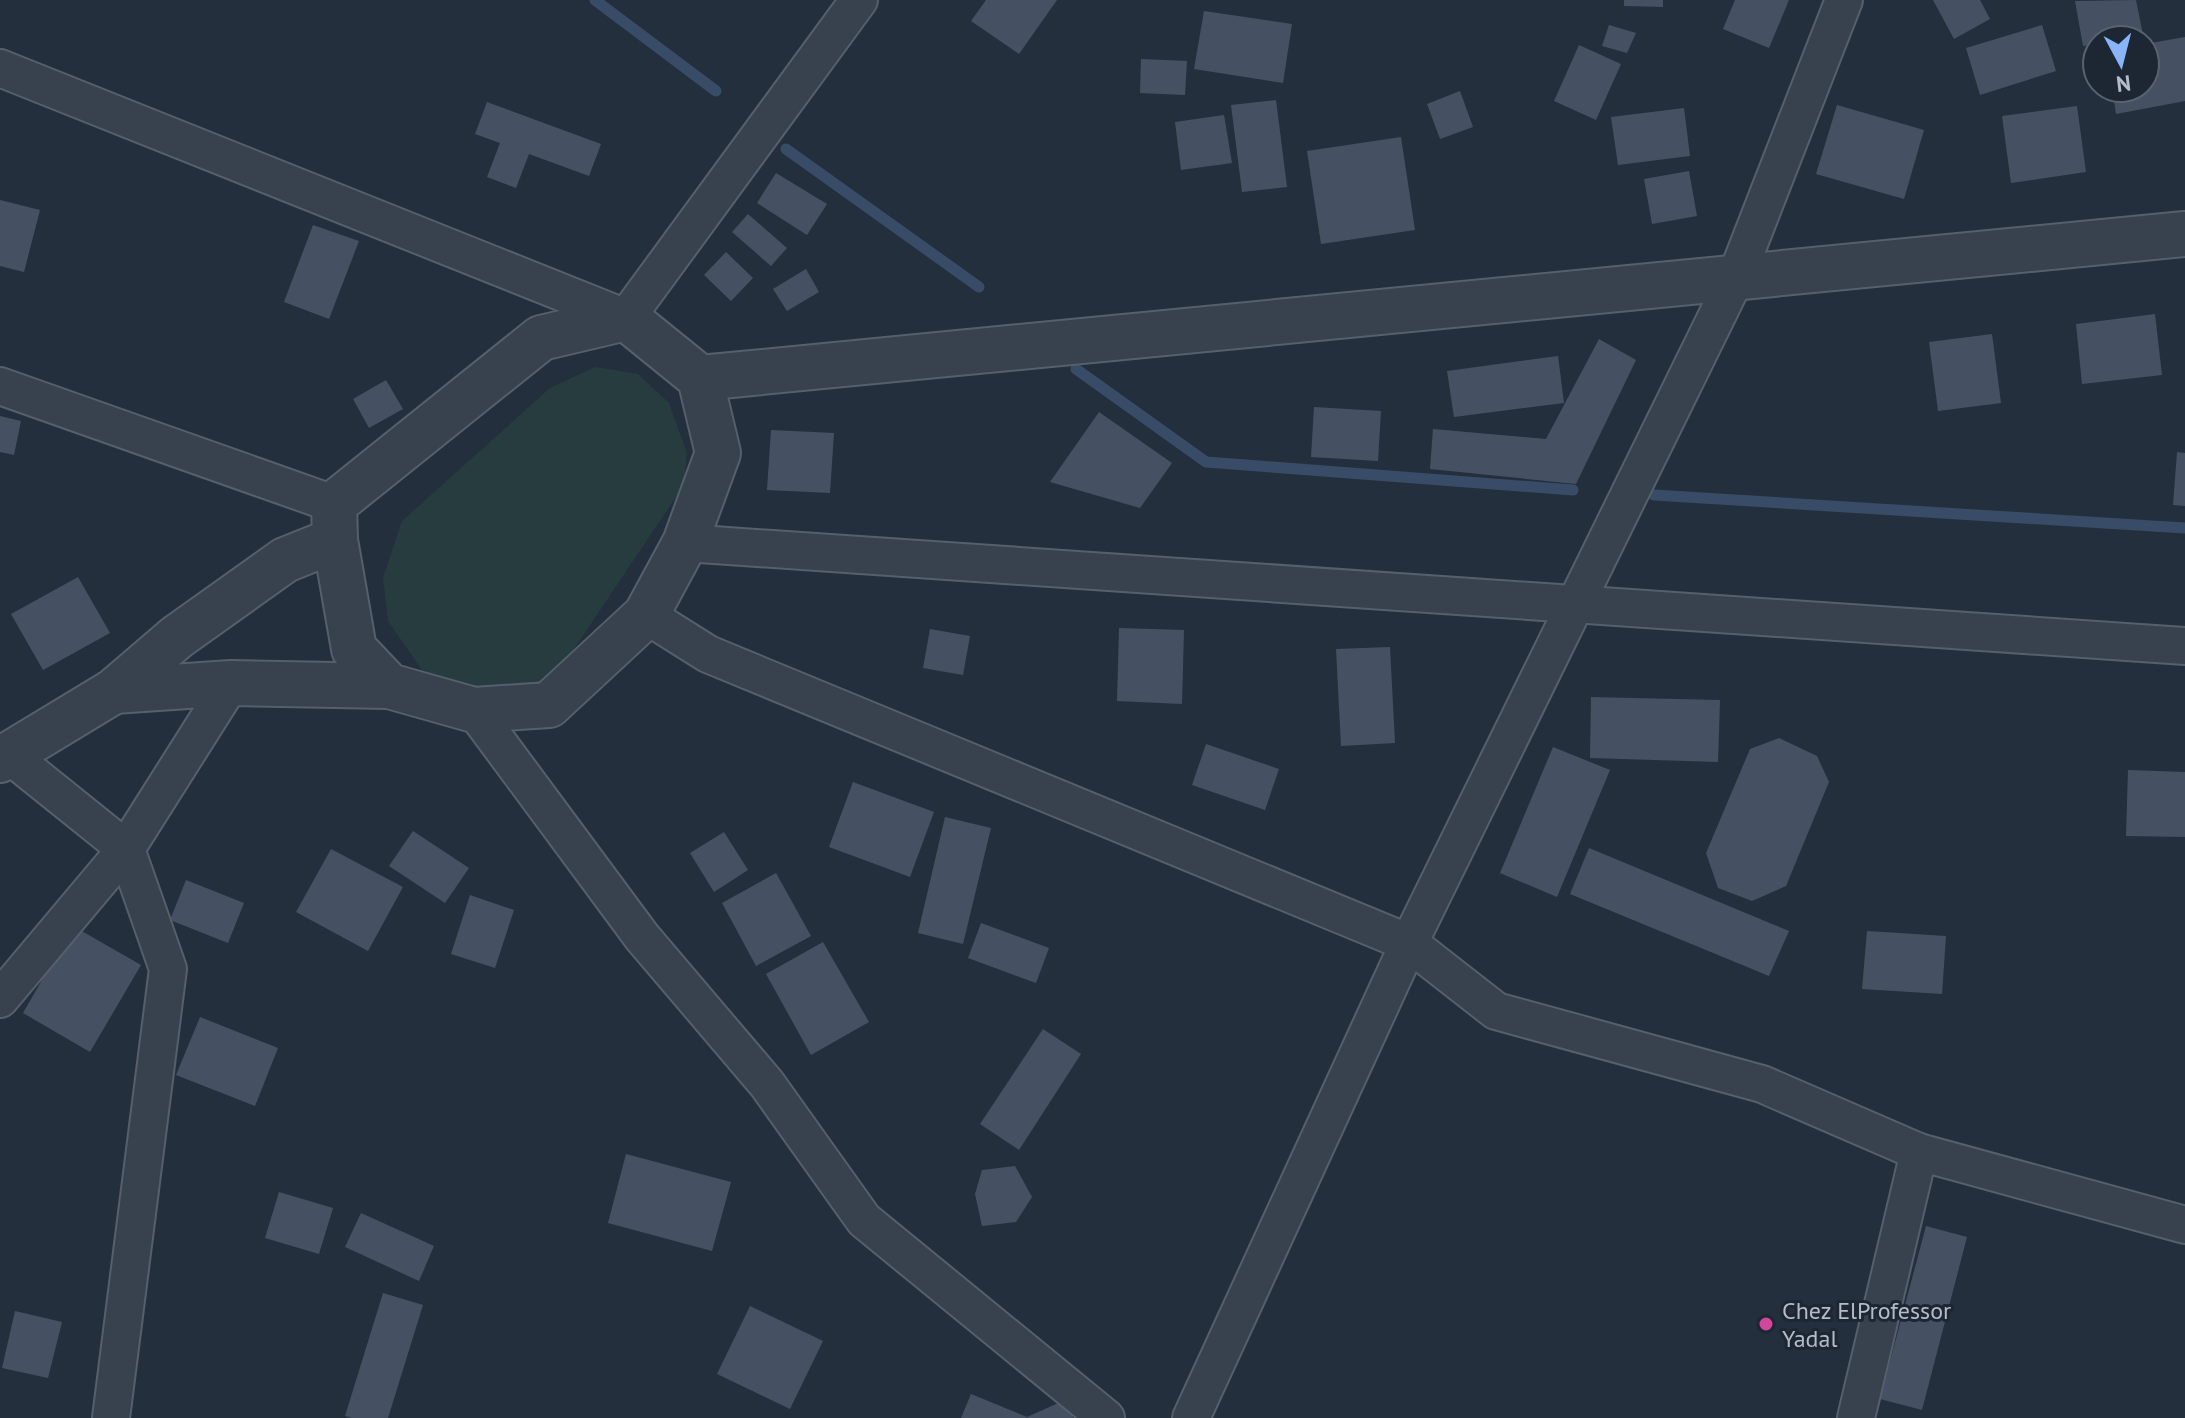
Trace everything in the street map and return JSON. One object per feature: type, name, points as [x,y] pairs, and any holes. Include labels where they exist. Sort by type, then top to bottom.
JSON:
[{"type":"street","points":[[111,1418],[168,969],[126,849],[4,757],[114,691],[177,637],[335,522],[541,338],[626,318],[859,0]]},
{"type":"street","points":[[1191,1418],[1409,943],[1736,277],[1844,0]]},
{"type":"street","points":[[0,68],[626,318],[700,378],[718,453],[685,543],[646,615],[549,705],[474,710],[389,686],[231,683],[114,691]]},
{"type":"street","points":[[700,378],[2185,234]]},
{"type":"street","points":[[0,386],[335,522]]},
{"type":"street","points":[[335,522],[354,649],[389,686]]},
{"type":"street","points":[[685,543],[2185,646]]},
{"type":"street","points":[[646,615],[708,654],[1409,943],[1496,1011],[1762,1084],[1919,1152],[2185,1225]]},
{"type":"street","points":[[0,999],[126,849],[231,683]]},
{"type":"street","points":[[474,710],[569,834],[642,937],[767,1084],[864,1220],[1106,1418]]},
{"type":"street","points":[[1856,1418],[1919,1152]]},
{"type":"green space","points":[[595,367],[638,374],[669,403],[687,453],[684,485],[572,652],[539,684],[471,692],[422,670],[388,621],[383,578],[402,521],[550,388]]},
{"type":"building","points":[[986,0],[1057,0],[1019,54],[971,21]]},
{"type":"building","points":[[1624,0],[1663,0],[1663,7],[1624,6]]},
{"type":"building","points":[[1735,0],[1789,0],[1769,48],[1723,29]]},
{"type":"building","points":[[1933,0],[1980,0],[1990,19],[1954,39]]},
{"type":"building","points":[[2136,0],[2141,24],[2081,24],[2081,35],[2075,1]]},
{"type":"building","points":[[1204,11],[1292,24],[1283,83],[1194,69]]},
{"type":"building","points":[[1609,25],[1636,33],[1627,53],[1602,46]]},
{"type":"building","points":[[2042,25],[2056,71],[1980,95],[1966,48]]},
{"type":"building","points":[[2185,37],[2185,101],[2116,114],[2114,104],[2161,104],[2161,41]]},
{"type":"building","points":[[1579,45],[1621,64],[1596,120],[1554,101]]},
{"type":"building","points":[[1141,59],[1187,61],[1185,95],[1140,93]]},
{"type":"building","points":[[1460,91],[1473,127],[1440,139],[1427,104]]},
{"type":"building","points":[[1276,100],[1287,187],[1242,192],[1231,105]]},
{"type":"building","points":[[487,102],[601,144],[589,176],[529,154],[516,188],[487,177],[500,143],[475,134]]},
{"type":"building","points":[[1837,105],[1924,130],[1904,199],[1816,174]]},
{"type":"building","points":[[2077,106],[2086,172],[2011,183],[2002,116]]},
{"type":"building","points":[[1684,108],[1690,156],[1618,165],[1611,117]]},
{"type":"building","points":[[1224,115],[1232,163],[1181,170],[1175,122]]},
{"type":"building","points":[[1401,137],[1415,230],[1321,244],[1307,151]]},
{"type":"building","points":[[1689,171],[1697,216],[1652,224],[1644,179]]},
{"type":"building","points":[[776,173],[827,204],[807,235],[757,203]]},
{"type":"building","points":[[0,200],[40,210],[24,272],[0,266]]},
{"type":"building","points":[[748,214],[787,248],[771,266],[732,232]]},
{"type":"building","points":[[313,225],[359,241],[329,319],[284,302]]},
{"type":"building","points":[[726,252],[753,278],[731,301],[704,275]]},
{"type":"building","points":[[806,269],[819,292],[787,311],[773,289]]},
{"type":"building","points":[[2155,314],[2162,375],[2082,384],[2076,324]]},
{"type":"building","points":[[1992,334],[2001,403],[1938,411],[1929,342]]},
{"type":"building","points":[[1599,339],[1636,360],[1576,484],[1430,469],[1433,429],[1546,439]]},
{"type":"building","points":[[1558,356],[1564,403],[1454,417],[1447,371]]},
{"type":"building","points":[[386,380],[403,409],[369,428],[353,399]]},
{"type":"building","points":[[1314,407],[1381,411],[1378,461],[1311,457]]},
{"type":"building","points":[[1099,412],[1172,463],[1140,508],[1050,482]]},
{"type":"building","points":[[0,416],[21,421],[14,455],[0,452]]},
{"type":"building","points":[[771,430],[834,433],[830,493],[767,490]]},
{"type":"building","points":[[2177,452],[2185,453],[2185,506],[2173,505]]},
{"type":"building","points":[[78,577],[110,633],[43,670],[11,614]]},
{"type":"building","points":[[1119,628],[1184,630],[1182,704],[1117,701]]},
{"type":"building","points":[[930,629],[970,636],[963,675],[923,668]]},
{"type":"building","points":[[1390,647],[1395,743],[1341,746],[1336,649]]},
{"type":"building","points":[[1591,697],[1720,700],[1718,762],[1590,758]]},
{"type":"building","points":[[1779,738],[1817,756],[1829,782],[1786,886],[1752,901],[1718,888],[1706,853],[1750,749]]},
{"type":"building","points":[[1206,744],[1279,769],[1265,810],[1192,785]]},
{"type":"building","points":[[1553,747],[1610,770],[1557,897],[1500,873]]},
{"type":"building","points":[[2128,770],[2185,772],[2185,837],[2126,836]]},
{"type":"building","points":[[853,782],[934,812],[910,877],[829,847]]},
{"type":"building","points":[[945,817],[991,828],[963,944],[918,933]]},
{"type":"building","points":[[413,831],[469,868],[445,903],[389,866]]},
{"type":"building","points":[[724,832],[748,870],[714,892],[690,853]]},
{"type":"building","points":[[1589,848],[1789,931],[1769,976],[1570,894]]},
{"type":"building","points":[[331,849],[403,887],[368,951],[296,912]]},
{"type":"building","points":[[776,873],[811,936],[756,966],[722,903]]},
{"type":"building","points":[[186,880],[244,903],[228,943],[170,920]]},
{"type":"building","points":[[470,895],[514,910],[495,968],[451,954]]},
{"type":"building","points":[[981,923],[1049,948],[1036,983],[968,958]]},
{"type":"building","points":[[73,926],[141,965],[90,1052],[23,1013]]},
{"type":"building","points":[[1867,931],[1946,936],[1942,994],[1862,989]]},
{"type":"building","points":[[823,942],[869,1022],[811,1055],[766,974]]},
{"type":"building","points":[[200,1017],[278,1048],[255,1106],[176,1075]]},
{"type":"building","points":[[1043,1029],[1081,1054],[1019,1150],[980,1124]]},
{"type":"building","points":[[626,1154],[731,1182],[712,1251],[608,1223]]},
{"type":"building","points":[[1015,1166],[1032,1197],[1016,1222],[982,1226],[975,1194],[982,1170]]},
{"type":"building","points":[[279,1192],[333,1208],[319,1254],[265,1238]]},
{"type":"building","points":[[361,1213],[434,1246],[419,1281],[345,1247]]},
{"type":"building","points":[[1926,1226],[1967,1237],[1922,1410],[1880,1399]]},
{"type":"building","points":[[383,1293],[423,1305],[388,1418],[352,1418],[345,1416]]},
{"type":"building","points":[[750,1306],[823,1341],[790,1409],[717,1374]]},
{"type":"building","points":[[15,1311],[62,1322],[48,1378],[2,1368]]},
{"type":"building","points":[[971,1394],[1027,1417],[1065,1400],[1073,1418],[961,1418]]},
{"type":"waterway","points":[[595,0],[716,91]]},
{"type":"waterway","points":[[786,149],[979,287]]},
{"type":"waterway","points":[[1076,369],[1206,462],[1573,490]]},
{"type":"waterway","points":[[1654,495],[2185,528]]},
{"type":"place","name":"Chez ElProfessor Yadal","points":[[1766,1324]]}]
